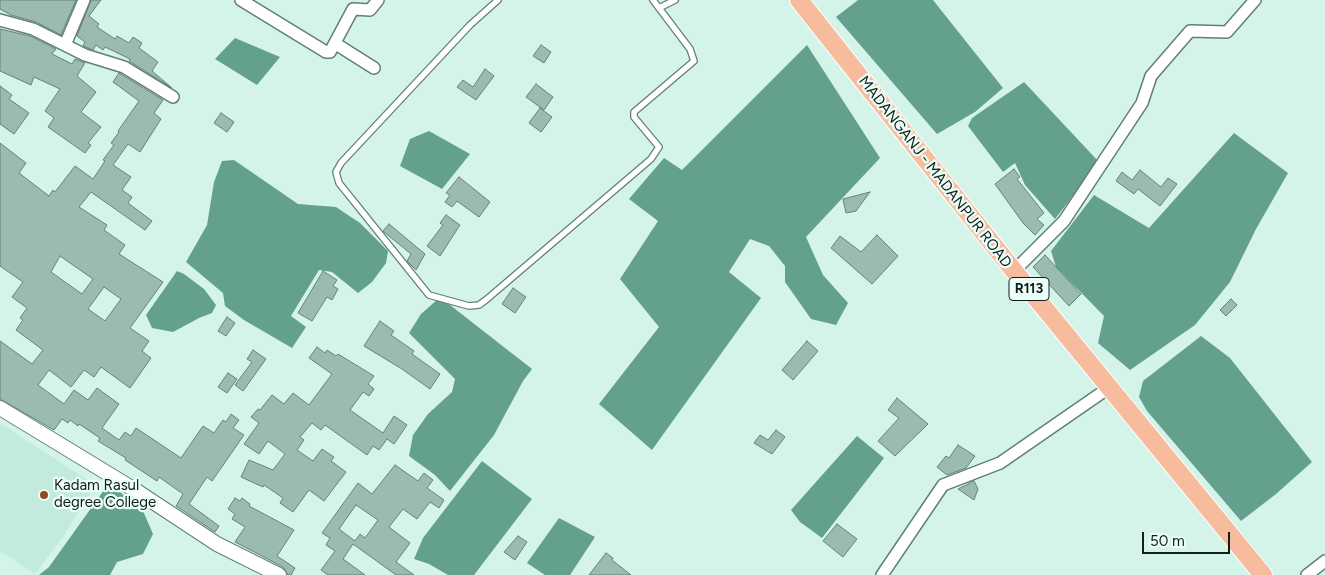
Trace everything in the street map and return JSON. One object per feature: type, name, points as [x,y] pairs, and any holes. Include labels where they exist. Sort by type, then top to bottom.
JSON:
[{"type":"main road","name":"MADANGANJ - MADANPUR ROAD","points":[[799,0],[1014,271],[1263,575]]},
{"type":"street","points":[[65,44],[84,0]]},
{"type":"street","points":[[241,0],[326,52],[333,50],[353,9],[370,10],[378,0]]},
{"type":"street","points":[[1014,271],[1064,221],[1142,102],[1151,76],[1190,31],[1227,32],[1255,0]]},
{"type":"street","points":[[0,20],[33,29],[85,55],[124,67],[173,97]]},
{"type":"street","points":[[336,44],[374,68]]},
{"type":"street","points":[[882,575],[943,485],[1000,463],[1110,387]]},
{"type":"street","points":[[0,408],[128,485],[217,544],[279,575]]},
{"type":"street","points":[[1307,575],[1325,561]]},
{"type":"lane","points":[[498,0],[463,32],[341,162],[336,172],[339,183],[429,295],[469,306],[479,305],[487,299],[651,159],[659,147],[634,117],[634,112],[694,61],[690,49],[653,0]]},
{"type":"lane","points":[[659,8],[675,0]]},
{"type":"shaded area","points":[[858,0],[933,0],[1003,88],[975,112],[937,134],[836,17]]},
{"type":"shaded area","points":[[235,38],[280,57],[257,85],[215,59]]},
{"type":"shaded area","points":[[807,45],[880,158],[806,237],[823,275],[848,303],[836,325],[811,319],[785,282],[785,266],[769,246],[750,239],[729,272],[761,298],[652,450],[599,404],[659,327],[620,279],[658,221],[629,199],[664,158],[682,170]]},
{"type":"shaded area","points":[[1024,82],[1099,162],[1055,219],[1025,185],[1015,163],[1003,172],[968,126],[972,118]]},
{"type":"shaded area","points":[[429,131],[470,154],[442,189],[400,166],[410,139]]},
{"type":"shaded area","points":[[1234,133],[1288,173],[1256,229],[1230,282],[1195,325],[1130,370],[1098,343],[1104,316],[1056,267],[1051,251],[1094,195],[1149,228]]},
{"type":"shaded area","points":[[234,160],[298,204],[336,207],[360,223],[388,251],[386,263],[372,282],[358,293],[332,272],[319,270],[291,316],[306,327],[292,348],[244,320],[225,306],[223,293],[186,262],[207,225],[214,182],[222,161]]},
{"type":"shaded area","points":[[177,271],[204,289],[216,305],[212,313],[173,332],[152,328],[146,315]]},
{"type":"shaded area","points":[[438,299],[450,305],[532,369],[523,381],[494,435],[450,491],[435,475],[409,456],[413,435],[428,414],[452,392],[455,379],[409,333],[421,314]]},
{"type":"shaded area","points":[[1201,336],[1230,358],[1312,462],[1276,494],[1241,521],[1147,411],[1139,397],[1143,381]]},
{"type":"shaded area","name":"Kadam Rasul degree College","points":[[0,423],[95,485],[63,537],[35,574],[0,551]]},
{"type":"shaded area","points":[[857,436],[884,458],[822,538],[800,522],[791,510]]},
{"type":"shaded area","points":[[482,461],[532,499],[474,575],[448,575],[429,564],[414,559],[423,538]]},
{"type":"shaded area","points":[[109,483],[143,511],[153,534],[143,554],[117,562],[110,575],[39,575],[49,567]]},
{"type":"shaded area","points":[[559,518],[595,537],[570,575],[545,575],[527,563]]},
{"type":"building","points":[[0,0],[76,0],[61,35],[36,22],[11,15],[0,9]]},
{"type":"building","points":[[91,0],[101,0],[89,16],[99,24],[97,27],[115,39],[117,36],[129,43],[133,37],[142,43],[139,48],[158,62],[152,71],[172,88],[129,61],[130,59],[105,47],[103,50],[96,45],[93,50],[83,46],[85,42],[77,36]]},
{"type":"building","points":[[0,29],[30,36],[56,49],[52,54],[72,64],[75,59],[85,63],[77,76],[96,92],[81,112],[101,127],[88,143],[91,145],[85,153],[48,127],[54,118],[45,111],[60,89],[34,77],[31,85],[0,71]]},
{"type":"building","points":[[541,45],[551,52],[544,63],[533,56]]},
{"type":"building","points":[[485,69],[494,76],[476,100],[457,87],[463,80],[473,87]]},
{"type":"building","points":[[119,73],[163,100],[154,113],[161,119],[140,152],[128,144],[113,165],[131,177],[122,190],[132,197],[128,203],[152,221],[145,230],[91,192],[79,207],[107,225],[104,230],[125,245],[119,254],[163,282],[130,328],[149,341],[142,351],[151,358],[130,388],[101,367],[94,377],[84,370],[71,387],[49,370],[38,385],[64,404],[74,390],[88,400],[97,388],[119,404],[102,428],[119,440],[125,432],[131,436],[136,428],[181,458],[203,426],[214,433],[223,420],[226,422],[231,414],[239,420],[233,428],[244,435],[212,481],[207,477],[189,504],[219,526],[215,532],[176,506],[183,494],[159,477],[157,481],[125,460],[126,458],[98,441],[100,438],[79,424],[78,426],[70,420],[68,423],[62,419],[54,430],[0,399],[0,341],[32,364],[43,350],[16,330],[23,320],[20,318],[27,308],[12,297],[23,282],[0,266],[0,143],[26,163],[19,173],[49,196],[53,190],[55,192],[75,166],[93,179],[114,145],[111,143],[118,131],[139,101],[113,82]],"holes":[[[60,256],[93,279],[82,294],[51,272]],[[104,287],[121,299],[105,321],[88,309]]]},
{"type":"building","points":[[536,84],[553,97],[544,110],[526,97]]},
{"type":"building","points":[[0,86],[12,95],[9,99],[29,113],[14,134],[0,124]]},
{"type":"building","points":[[540,108],[552,117],[541,132],[529,123]]},
{"type":"building","points":[[221,113],[234,122],[227,132],[214,123]]},
{"type":"building","points":[[1014,169],[1020,177],[1017,179],[1044,213],[1037,219],[1044,225],[1035,235],[1023,223],[995,184]]},
{"type":"building","points":[[1140,170],[1161,187],[1168,178],[1177,184],[1160,206],[1138,189],[1134,194],[1116,181],[1122,172],[1132,180]]},
{"type":"building","points":[[459,177],[490,202],[479,217],[457,201],[452,207],[445,202],[450,195],[446,193]]},
{"type":"building","points":[[870,192],[856,211],[846,213],[843,199]]},
{"type":"building","points":[[446,215],[460,225],[440,256],[427,246],[443,225],[440,223]]},
{"type":"building","points":[[389,224],[425,254],[416,270],[407,261],[411,254],[383,231]]},
{"type":"building","points":[[877,235],[898,256],[872,284],[831,248],[840,236],[861,252]]},
{"type":"building","points":[[1045,255],[1081,294],[1069,306],[1033,267]]},
{"type":"building","points":[[323,271],[337,280],[333,286],[338,289],[332,300],[327,297],[312,321],[298,313]]},
{"type":"building","points":[[513,288],[526,297],[515,313],[502,304]]},
{"type":"building","points":[[1231,299],[1237,305],[1226,316],[1220,310]]},
{"type":"building","points":[[227,317],[235,323],[226,336],[218,331]]},
{"type":"building","points":[[380,321],[394,331],[391,335],[414,351],[412,354],[440,374],[430,389],[364,346]]},
{"type":"building","points":[[807,341],[818,351],[793,380],[782,370]]},
{"type":"building","points":[[317,347],[325,353],[327,350],[336,356],[338,354],[374,376],[368,384],[374,389],[369,396],[363,392],[350,410],[383,433],[394,416],[407,425],[394,444],[387,439],[379,450],[373,446],[367,455],[325,425],[321,430],[312,423],[300,437],[304,440],[297,450],[313,461],[322,449],[334,457],[331,461],[346,472],[324,501],[309,490],[293,512],[280,503],[283,498],[264,485],[263,487],[241,477],[249,460],[273,470],[285,454],[268,441],[259,454],[244,444],[259,423],[251,417],[258,409],[260,410],[272,395],[284,404],[293,393],[309,405],[332,374],[309,358]]},
{"type":"building","points":[[253,350],[266,359],[243,391],[235,385],[252,362],[247,359]]},
{"type":"building","points":[[228,373],[237,379],[227,393],[218,387]]},
{"type":"building","points":[[897,398],[928,424],[895,456],[878,441],[899,418],[888,410]]},
{"type":"building","points":[[776,430],[785,437],[772,454],[754,443],[760,435],[768,440]]},
{"type":"building","points":[[958,445],[975,456],[966,468],[947,475],[937,467],[946,456],[949,458]]},
{"type":"building","points":[[395,465],[418,481],[424,473],[433,480],[427,488],[444,500],[439,508],[430,502],[417,519],[403,509],[389,527],[410,543],[396,562],[414,575],[396,575],[353,544],[343,559],[365,575],[328,575],[321,570],[335,551],[326,545],[330,538],[322,533],[358,483],[372,494]],"holes":[[[356,505],[378,520],[365,538],[360,534],[355,541],[339,529]]]},
{"type":"building","points":[[974,481],[978,489],[974,500],[958,489]]},
{"type":"building","points":[[235,498],[240,501],[242,498],[250,504],[249,506],[294,530],[277,556],[295,568],[291,575],[288,575],[283,567],[235,542],[245,527],[232,519],[235,514],[228,509]]},
{"type":"building","points":[[837,524],[857,539],[843,557],[823,541]]},
{"type":"building","points":[[518,536],[527,542],[515,560],[504,552]]},
{"type":"building","points":[[606,553],[613,558],[612,560],[631,575],[589,575]]},
{"type":"place","name":"Kadam Rasul degree College","points":[[44,495]]}]
